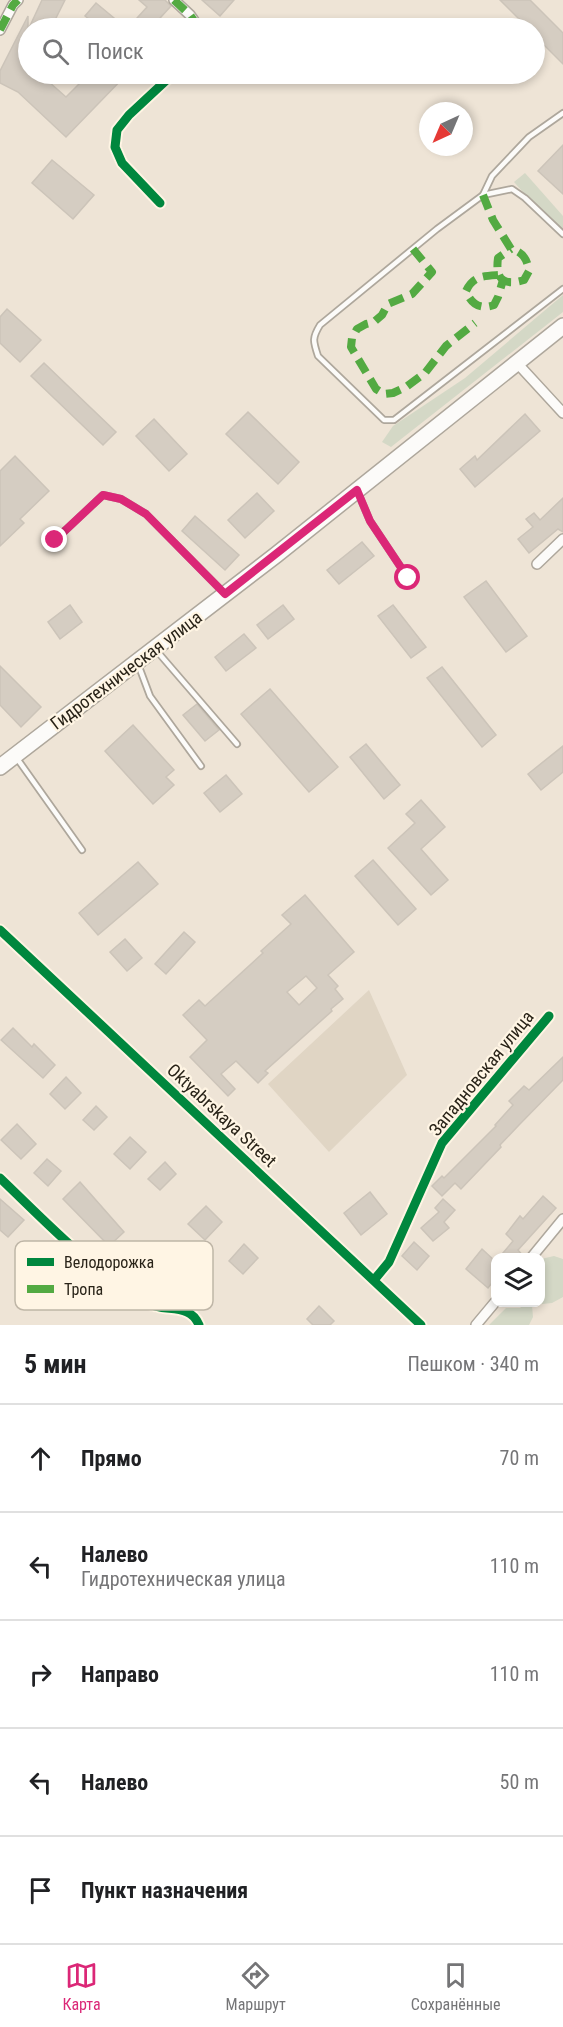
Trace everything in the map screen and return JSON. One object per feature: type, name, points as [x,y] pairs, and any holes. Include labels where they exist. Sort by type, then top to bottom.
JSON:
[{"type":"main road","name":"Гидротехническая улица","points":[[0,767],[225,594],[563,326]]},
{"type":"street","points":[[0,30],[18,0]]},
{"type":"street","points":[[174,0],[192,18]]},
{"type":"street","points":[[160,203],[122,163],[116,147],[117,130],[129,115],[162,84]]},
{"type":"street","points":[[517,363],[563,413]]},
{"type":"street","points":[[537,564],[563,539]]},
{"type":"street","name":"Oktyabrskaya Street","points":[[0,930],[421,1325]]},
{"type":"street","name":"Западновская улица","points":[[374,1280],[389,1262],[442,1143],[549,1016]]},
{"type":"street","points":[[0,1178],[66,1241]]},
{"type":"street","points":[[534,1253],[563,1219]]},
{"type":"street","points":[[476,1325],[491,1306]]},
{"type":"street","points":[[185,1310],[199,1325]]},
{"type":"lane","points":[[483,195],[492,176],[529,137],[563,113]]},
{"type":"lane","points":[[563,234],[525,198],[512,189],[483,195],[437,229],[320,325],[313,336],[318,356],[384,420],[394,420],[563,289]]},
{"type":"lane","points":[[357,490],[370,521],[408,578]]},
{"type":"lane","points":[[55,540],[103,495],[121,499],[146,514],[225,594]]},
{"type":"lane","points":[[154,648],[237,744]]},
{"type":"lane","points":[[137,661],[150,696],[201,766]]},
{"type":"lane","points":[[15,755],[82,850]]},
{"type":"shaded area","points":[[369,990],[407,1075],[329,1152],[268,1084]]},
{"type":"green space","points":[[525,173],[563,216],[563,237],[514,182]]},
{"type":"green space","points":[[563,295],[563,312],[391,447],[382,442],[393,426],[465,378]]},
{"type":"green space","points":[[554,1256],[563,1259],[563,1297],[545,1304],[545,1258]]},
{"type":"green space","points":[[532,1307],[533,1317],[529,1325],[489,1325],[506,1308]]},
{"type":"building","points":[[42,0],[65,0],[56,18],[34,18]]},
{"type":"building","points":[[139,0],[165,0],[171,6],[160,18],[137,18],[147,7]]},
{"type":"building","points":[[202,0],[234,0],[220,16]]},
{"type":"building","points":[[500,0],[530,0],[563,33],[563,64],[545,46],[545,18],[518,18]]},
{"type":"building","points":[[96,3],[114,18],[88,18],[85,16]]},
{"type":"building","points":[[18,36],[18,84],[51,84],[66,97],[79,84],[117,84],[66,137],[18,92],[0,83],[0,71]]},
{"type":"building","points":[[563,145],[563,194],[538,171]]},
{"type":"building","points":[[52,160],[94,195],[73,219],[32,183]]},
{"type":"building","points":[[7,309],[41,340],[20,362],[0,343],[0,317]]},
{"type":"building","points":[[44,363],[116,432],[103,445],[31,376]]},
{"type":"building","points":[[248,412],[299,462],[278,484],[226,434]]},
{"type":"building","points":[[525,414],[540,431],[475,487],[460,469],[475,456],[477,460]]},
{"type":"building","points":[[154,419],[187,454],[169,471],[136,436]]},
{"type":"building","points":[[15,456],[49,491],[20,519],[24,523],[0,546],[0,471]]},
{"type":"building","points":[[257,493],[274,511],[245,538],[228,520]]},
{"type":"building","points":[[563,498],[563,532],[558,529],[529,553],[518,539],[533,527],[526,519],[534,513],[540,520]]},
{"type":"building","points":[[195,516],[239,555],[225,570],[182,531]]},
{"type":"building","points":[[362,542],[374,556],[339,584],[327,570]]},
{"type":"building","points":[[486,581],[527,636],[506,652],[464,597]]},
{"type":"building","points":[[70,605],[82,622],[60,639],[48,622]]},
{"type":"building","points":[[283,605],[294,619],[268,639],[257,625]]},
{"type":"building","points":[[393,605],[426,647],[411,658],[378,616]]},
{"type":"building","points":[[244,634],[256,648],[226,671],[215,657]]},
{"type":"building","points":[[0,666],[41,707],[21,727],[0,705]]},
{"type":"building","points":[[442,667],[496,735],[482,747],[427,678]]},
{"type":"building","points":[[270,689],[338,767],[309,792],[241,714]]},
{"type":"building","points":[[197,704],[219,730],[205,741],[183,715]]},
{"type":"building","points":[[133,725],[174,770],[166,777],[174,785],[153,804],[105,751]]},
{"type":"building","points":[[366,744],[400,785],[384,799],[350,757]]},
{"type":"building","points":[[563,746],[563,772],[541,790],[528,774]]},
{"type":"building","points":[[226,775],[242,794],[220,812],[204,793]]},
{"type":"building","points":[[421,800],[445,827],[421,849],[448,880],[431,895],[388,848],[415,823],[406,814]]},
{"type":"building","points":[[373,860],[416,909],[398,925],[355,876]]},
{"type":"building","points":[[138,862],[158,884],[98,935],[79,913]]},
{"type":"building","points":[[305,895],[354,952],[328,975],[338,986],[335,989],[343,999],[265,1071],[268,1073],[258,1083],[236,1061],[221,1074],[235,1089],[228,1096],[190,1057],[207,1040],[183,1015],[199,1000],[205,1006],[263,953],[261,951],[291,924],[282,915]],"holes":[[[306,976],[317,988],[299,1005],[287,992]]]},
{"type":"building","points":[[184,932],[195,942],[166,974],[155,964]]},
{"type":"building","points":[[125,939],[142,958],[127,971],[110,952]]},
{"type":"building","points":[[13,1028],[32,1047],[34,1044],[55,1065],[43,1078],[1,1040]]},
{"type":"building","points":[[563,1057],[563,1080],[461,1189],[455,1183],[442,1196],[432,1186],[442,1176],[444,1178],[496,1126],[513,1105],[509,1101],[524,1086],[529,1090]]},
{"type":"building","points":[[66,1077],[81,1093],[65,1109],[50,1094]]},
{"type":"building","points":[[96,1106],[107,1117],[94,1130],[83,1120]]},
{"type":"building","points":[[17,1124],[36,1144],[21,1159],[1,1140]]},
{"type":"building","points":[[130,1137],[146,1152],[130,1169],[114,1154]]},
{"type":"building","points":[[47,1159],[61,1171],[48,1186],[34,1173]]},
{"type":"building","points":[[165,1162],[176,1174],[160,1190],[148,1179]]},
{"type":"building","points":[[80,1182],[124,1232],[114,1241],[104,1241],[63,1199]]},
{"type":"building","points":[[370,1192],[387,1214],[361,1235],[344,1213]]},
{"type":"building","points":[[543,1196],[556,1208],[518,1250],[521,1253],[503,1253],[513,1241],[506,1234],[520,1216],[523,1219]]},
{"type":"building","points":[[0,1199],[24,1220],[8,1237],[0,1230]]},
{"type":"building","points":[[443,1199],[455,1210],[444,1222],[449,1228],[433,1241],[421,1228],[439,1212],[435,1208]]},
{"type":"building","points":[[206,1206],[222,1222],[205,1240],[188,1224]]},
{"type":"building","points":[[414,1242],[429,1256],[417,1270],[402,1256]]},
{"type":"building","points":[[244,1244],[258,1258],[243,1274],[229,1261]]},
{"type":"building","points":[[482,1249],[491,1257],[491,1284],[488,1288],[466,1269]]},
{"type":"building","points":[[319,1306],[334,1321],[330,1325],[313,1325],[307,1319]]},
{"type":"marked path","points":[[0,30],[18,0]]},
{"type":"marked path","points":[[174,0],[192,18]]},
{"type":"marked path","points":[[483,195],[493,220],[511,249],[519,252],[526,260],[529,271],[524,280],[517,282],[502,280],[498,272],[498,258],[511,249]]},
{"type":"marked path","points":[[413,249],[432,272],[412,294],[388,304],[382,315],[374,322],[357,329],[352,338],[351,347],[376,389],[384,394],[406,387],[425,373],[446,346],[475,323]]},
{"type":"marked path","points":[[498,275],[483,277],[472,282],[466,291],[473,302],[484,307],[494,305],[503,280]]},
{"type":"cycle path","points":[[160,203],[122,163],[115,147],[117,130],[129,115],[162,84]]},
{"type":"cycle path","points":[[0,930],[421,1325]]},
{"type":"cycle path","points":[[374,1280],[389,1262],[442,1143],[549,1016]]},
{"type":"cycle path","points":[[0,1178],[66,1241]]},
{"type":"cycle path","points":[[178,1310],[190,1313],[199,1325]]},
{"type":"route","points":[[55,540],[103,495],[121,499],[146,514],[225,594],[357,490],[370,521],[408,578]]}]
